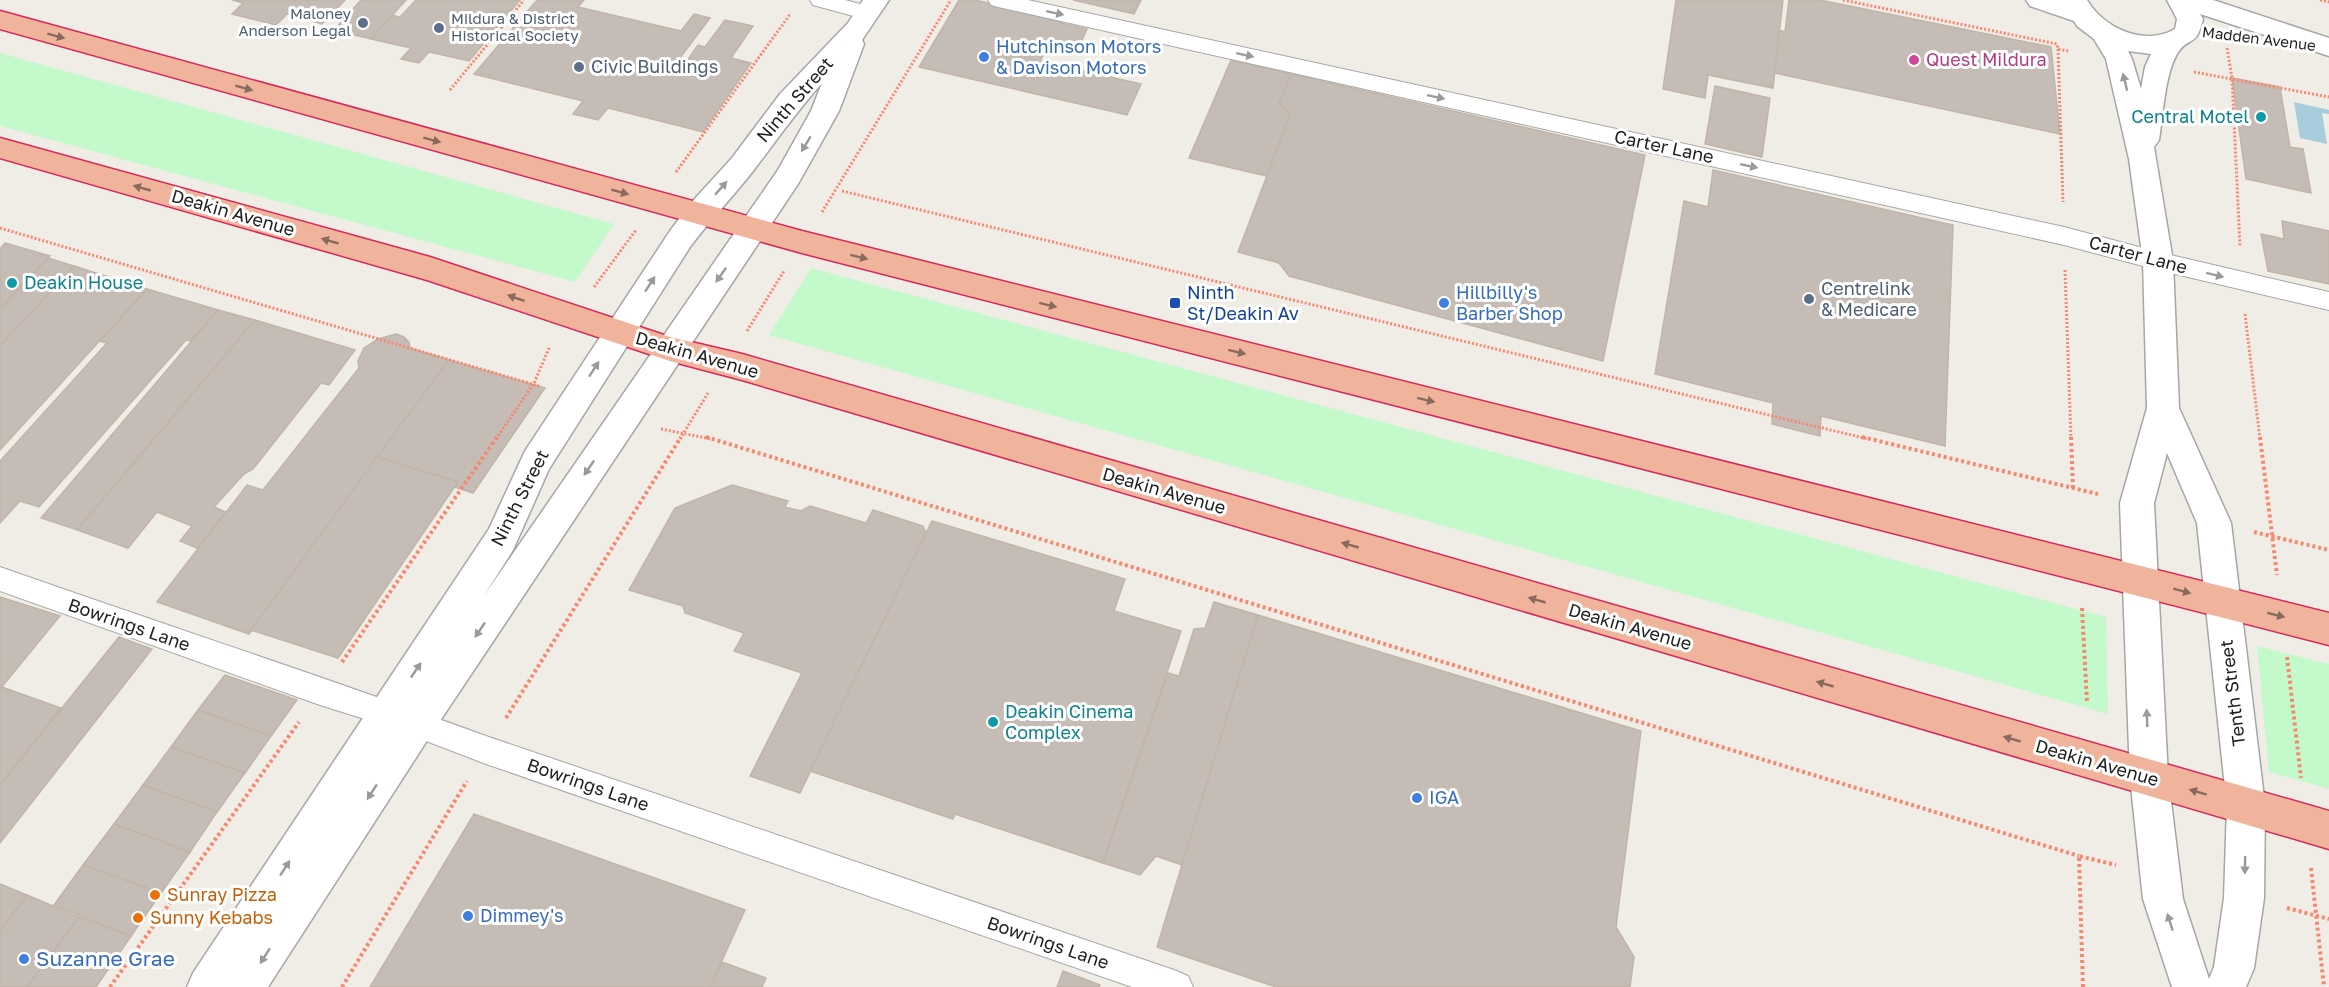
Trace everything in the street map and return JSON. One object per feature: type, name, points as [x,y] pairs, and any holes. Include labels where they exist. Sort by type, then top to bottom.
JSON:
[{"type":"highway","points":[[0,20],[802,242],[2329,629]]},
{"type":"highway","name":"Deakin Avenue","points":[[0,148],[430,269],[670,349],[2317,827]]},
{"type":"street","points":[[2039,0],[2077,7]]},
{"type":"street","points":[[2179,38],[2191,20],[2180,0]]},
{"type":"street","name":"Madden Avenue","points":[[2185,0],[2329,47]]},
{"type":"street","name":"Tenth Street","points":[[2077,7],[2104,33],[2119,58],[2142,159],[2158,261],[2163,408],[2137,503],[2149,777],[2163,899],[2192,987]]},
{"type":"street","name":"Ninth Street","points":[[245,987],[402,718],[501,539],[536,461],[570,405],[700,212],[742,165],[790,101],[867,14]]},
{"type":"street","name":"Ninth Street","points":[[207,987],[621,420],[788,177],[825,111],[867,14]]},
{"type":"street","name":"Tenth Street","points":[[2104,33],[2137,45],[2179,38]]},
{"type":"street","name":"Madden Avenue","points":[[2179,38],[2224,35],[2329,47]]},
{"type":"street","name":"Tenth Street","points":[[2142,159],[2158,67],[2179,38]]},
{"type":"street","name":"Tenth Street","points":[[2163,408],[2214,523],[2246,806],[2244,898],[2234,968],[2226,987]]},
{"type":"lane","points":[[819,0],[867,14]]},
{"type":"lane","name":"Carter Lane","points":[[998,0],[2064,236],[2158,261],[2329,301]]},
{"type":"lane","name":"Bowrings Lane","points":[[0,579],[320,692],[402,718],[486,750],[1178,987]]},
{"type":"path","points":[[450,90],[524,0]]},
{"type":"path","points":[[342,987],[486,750],[951,0]]},
{"type":"path","points":[[1843,0],[2057,44],[2058,49],[2119,58]]},
{"type":"path","points":[[2320,0],[2329,2]]},
{"type":"path","points":[[2224,35],[2232,78],[2329,97]]},
{"type":"path","points":[[842,191],[2137,503]]},
{"type":"path","points":[[0,228],[534,383],[570,405]]},
{"type":"path","points":[[110,987],[320,692],[534,383]]},
{"type":"path","points":[[621,420],[682,434],[696,434],[2079,855]]},
{"type":"path","points":[[2214,523],[2329,550]]},
{"type":"path","points":[[2271,536],[2317,827],[2315,915],[2324,987]]},
{"type":"path","points":[[2082,608],[2086,702]]},
{"type":"path","points":[[2315,915],[2329,919]]},
{"type":"green space","points":[[0,53],[614,224],[575,282],[0,126]]},
{"type":"green space","points":[[811,268],[2106,617],[2108,714],[769,335]]},
{"type":"green space","points":[[2257,646],[2329,664],[2329,789],[2269,772]]},
{"type":"water","points":[[2294,102],[2329,110],[2329,114],[2322,113],[2327,144],[2300,138]]},
{"type":"building","points":[[232,0],[345,0],[322,24],[287,14],[276,25],[232,14],[243,3]]},
{"type":"building","name":"Maloney Anderson Legal","points":[[361,0],[406,0],[371,39],[334,30]]},
{"type":"building","name":"Mildura & District Historical Society","points":[[416,0],[520,0],[469,61],[429,52],[419,63],[401,59],[411,48],[371,39],[392,15],[400,17]]},
{"type":"building","name":"Civic Buildings","points":[[537,0],[584,0],[578,7],[681,31],[694,14],[710,18],[674,66],[682,68],[698,45],[705,47],[725,20],[753,26],[731,58],[751,63],[703,132],[608,108],[598,120],[573,114],[583,101],[474,74]]},
{"type":"building","name":"Hutchinson Motors & Davison Motors","points":[[959,0],[975,0],[1064,20],[1061,23],[1087,29],[1078,49],[1045,52],[1040,61],[1141,84],[1127,115],[919,67]]},
{"type":"building","points":[[1073,0],[1141,0],[1134,14]]},
{"type":"building","points":[[1676,0],[1783,0],[1773,88],[1708,75],[1705,98],[1663,89]]},
{"type":"building","name":"Quest Mildura","points":[[1789,0],[1820,0],[2051,47],[2060,134],[1775,73],[1779,30],[1785,32]]},
{"type":"building","points":[[1231,60],[1291,74],[1279,103],[1290,115],[1267,176],[1189,158]]},
{"type":"building","points":[[1291,74],[1645,155],[1603,361],[1289,276],[1279,263],[1238,252],[1290,115],[1279,103]]},
{"type":"building","name":"Central Motel","points":[[2232,78],[2280,87],[2290,147],[2303,149],[2311,193],[2246,179]]},
{"type":"building","points":[[1715,86],[1770,98],[1762,157],[1705,144]]},
{"type":"building","name":"Centrelink & Medicare","points":[[1713,170],[1953,225],[1945,446],[1821,416],[1820,436],[1772,424],[1773,403],[1655,374],[1684,201],[1708,207]]},
{"type":"building","points":[[2282,221],[2329,231],[2329,284],[2268,271],[2261,234],[2284,239]]},
{"type":"building","name":"Deakin House","points":[[5,243],[50,256],[0,309],[0,249]]},
{"type":"building","points":[[48,258],[74,266],[0,346],[0,309]]},
{"type":"building","points":[[74,266],[147,289],[0,450],[0,346]]},
{"type":"building","points":[[147,289],[218,310],[191,341],[186,340],[39,507],[20,501],[0,523],[0,461],[107,343],[100,341]]},
{"type":"building","points":[[218,310],[255,320],[77,530],[41,518]]},
{"type":"building","points":[[255,320],[355,350],[329,385],[321,383],[253,469],[244,474],[214,507],[226,512],[197,548],[180,541],[192,526],[157,512],[128,548],[77,530]]},
{"type":"building","points":[[396,334],[409,342],[410,348],[449,360],[249,634],[157,602],[247,485],[263,490],[359,368],[358,361],[364,348],[378,339]]},
{"type":"building","points":[[449,360],[545,388],[473,493],[455,487],[458,482],[377,457]]},
{"type":"building","points":[[377,457],[458,482],[338,658],[251,630]]},
{"type":"building","points":[[732,485],[788,501],[785,507],[801,511],[810,506],[866,523],[873,510],[923,526],[926,533],[800,793],[750,776],[802,673],[734,651],[744,633],[685,613],[683,606],[629,590],[675,508]]},
{"type":"building","name":"Deakin Cinema Complex","points":[[932,521],[1125,579],[1114,611],[1181,631],[1103,863],[955,814],[953,819],[810,771]]},
{"type":"building","points":[[0,597],[60,616],[0,689]]},
{"type":"building","points":[[1214,602],[1258,615],[1182,865],[1156,856],[1140,875],[1103,863],[1168,673],[1179,676],[1194,629],[1205,628]]},
{"type":"building","name":"IGA","points":[[1258,615],[1641,731],[1616,927],[1634,957],[1630,987],[1276,987],[1157,947]]},
{"type":"building","points":[[119,637],[152,649],[0,843],[0,785]]},
{"type":"building","points":[[225,675],[297,700],[271,736],[198,710]]},
{"type":"building","points":[[2,687],[61,708],[0,785],[0,689]]},
{"type":"building","points":[[198,710],[271,736],[245,773],[171,747]]},
{"type":"building","points":[[171,747],[245,773],[217,812],[143,785]]},
{"type":"building","points":[[143,785],[217,812],[190,852],[114,824]]},
{"type":"building","points":[[474,814],[745,910],[710,987],[370,987]]},
{"type":"building","points":[[114,824],[190,852],[161,893],[83,865]]},
{"type":"building","points":[[83,865],[161,893],[131,936],[54,905]]},
{"type":"building","points":[[0,884],[27,895],[0,931]]},
{"type":"building","name":"Suzanne Grae","points":[[27,895],[79,917],[27,987],[0,987],[0,931]]},
{"type":"building","points":[[79,917],[131,936],[96,987],[27,987]]},
{"type":"building","points":[[722,962],[766,978],[762,987],[710,987]]},
{"type":"building","points":[[1063,971],[1100,985],[1099,987],[1057,987]]},
{"type":"place","name":"Maloney Anderson Legal","points":[[363,23]]},
{"type":"place","name":"Mildura & District Historical Society","points":[[439,28]]},
{"type":"place","name":"Hutchinson Motors & Davison Motors","points":[[984,57]]},
{"type":"place","name":"Quest Mildura","points":[[1914,60]]},
{"type":"place","name":"Civic Buildings","points":[[579,67]]},
{"type":"place","name":"Central Motel","points":[[2261,117]]},
{"type":"place","name":"Deakin House","points":[[12,283]]},
{"type":"place","name":"Centrelink & Medicare","points":[[1809,299]]},
{"type":"place","name":"Ninth St/Deakin Av","points":[[1175,303]]},
{"type":"place","name":"Hillbilly's Barber Shop","points":[[1444,303]]},
{"type":"place","name":"Deakin Cinema Complex","points":[[993,722]]},
{"type":"place","name":"IGA","points":[[1417,798]]},
{"type":"place","name":"Sunray Pizza","points":[[155,895]]},
{"type":"place","name":"Dimmey's","points":[[468,916]]},
{"type":"place","name":"Sunny Kebabs","points":[[138,918]]},
{"type":"place","name":"Suzanne Grae","points":[[24,959]]}]
